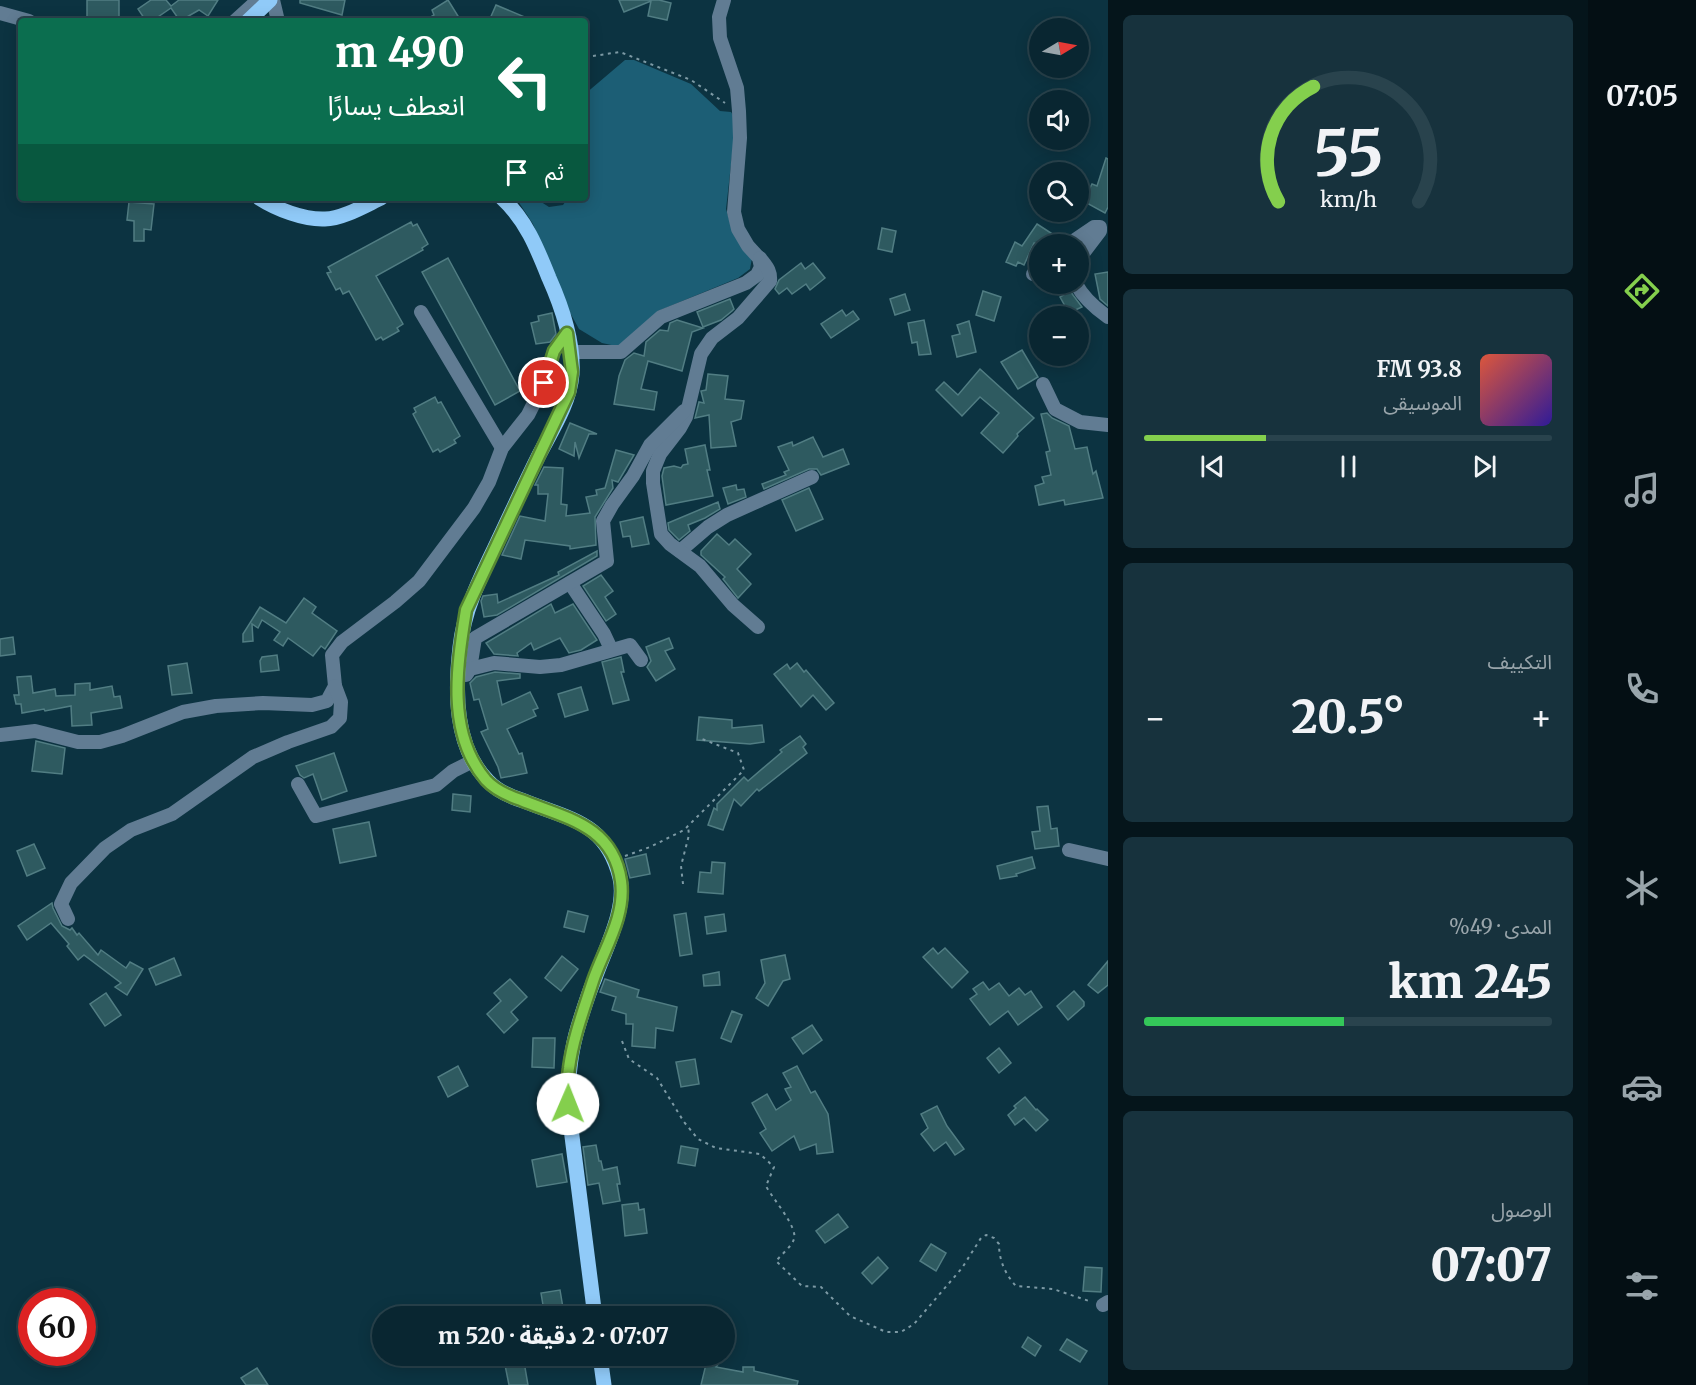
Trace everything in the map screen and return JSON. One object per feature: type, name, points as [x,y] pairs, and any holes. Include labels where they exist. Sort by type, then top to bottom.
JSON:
[{"type":"main road","points":[[251,18],[272,0]]},
{"type":"main road","points":[[266,201],[300,215],[325,219],[357,210],[375,201]]},
{"type":"main road","points":[[505,201],[514,209],[534,240],[554,288],[567,333],[572,372],[569,392],[466,610],[460,646],[459,719],[473,760],[487,781],[508,795],[572,819],[596,832],[611,852],[621,880],[620,903],[612,936],[578,1028],[568,1069],[568,1104],[594,1306]]},
{"type":"main road","points":[[601,1366],[604,1385]]},
{"type":"street","points":[[238,18],[258,0]]},
{"type":"street","points":[[272,0],[277,18]]},
{"type":"street","points":[[724,0],[718,17],[720,38],[737,88],[739,114],[740,138],[734,212],[738,229],[748,246],[771,274],[770,281],[738,318],[712,338],[702,354],[681,428],[660,454],[653,471],[654,502],[661,534],[670,544],[700,566],[733,605],[758,627]]},
{"type":"street","points":[[0,13],[18,18]]},
{"type":"street","points":[[1084,234],[1094,227],[1100,227],[1100,231],[1089,246]]},
{"type":"street","points":[[571,352],[621,352],[661,317],[746,283],[758,275],[761,267],[759,258]]},
{"type":"street","points":[[1083,294],[1108,317]]},
{"type":"street","points":[[421,312],[502,448]]},
{"type":"street","points":[[68,919],[61,904],[71,883],[105,848],[131,831],[172,814],[253,757],[331,727],[340,718],[341,702],[334,686],[332,655],[342,642],[419,581],[474,508],[489,482],[502,448],[528,415],[544,383],[554,351],[567,333]]},
{"type":"street","points":[[1043,384],[1055,410],[1080,422],[1108,425]]},
{"type":"street","points":[[458,687],[470,669],[475,638],[607,561],[603,520],[651,445],[688,407]]},
{"type":"street","points":[[680,552],[708,527],[727,515],[812,477]]},
{"type":"street","points":[[570,583],[604,634],[611,649]]},
{"type":"street","points":[[470,669],[494,663],[540,667],[561,665],[630,645],[641,660]]},
{"type":"street","points":[[0,735],[35,731],[78,742],[100,742],[122,736],[183,712],[216,706],[262,703],[312,705],[327,701],[334,686]]},
{"type":"street","points":[[298,784],[316,816],[436,785],[453,771],[473,760]]},
{"type":"street","points":[[1070,849],[1108,859]]},
{"type":"path","points":[[593,56],[620,52],[692,80],[739,114]]},
{"type":"path","points":[[614,860],[650,847],[688,826],[744,770],[738,753],[702,739]]},
{"type":"path","points":[[682,884],[681,866],[689,835],[688,826]]},
{"type":"path","points":[[622,1041],[629,1059],[657,1078],[684,1122],[698,1139],[716,1148],[760,1154],[774,1167],[766,1186],[794,1228],[794,1240],[776,1261],[802,1286],[821,1287],[850,1316],[886,1332],[901,1332],[921,1316],[962,1268],[981,1238],[986,1235],[994,1238],[999,1244],[999,1257],[1016,1286],[1053,1289],[1105,1304]]},
{"type":"shaded area","points":[[625,60],[634,60],[691,84],[720,111],[731,112],[736,120],[726,209],[731,226],[752,258],[750,269],[738,278],[658,311],[628,342],[616,346],[602,343],[579,329],[568,309],[533,224],[518,201],[540,201],[549,207],[563,205],[566,201],[588,201],[588,91]]},
{"type":"building","points":[[87,0],[119,0],[119,18],[87,18]]},
{"type":"building","points":[[151,0],[166,0],[171,6],[179,0],[218,0],[208,16],[199,10],[185,18],[178,18],[171,8],[156,18],[144,18],[138,9]]},
{"type":"building","points":[[300,0],[345,0],[342,15],[300,3]]},
{"type":"building","points":[[448,0],[458,16],[429,18],[434,15],[432,10]]},
{"type":"building","points":[[619,0],[659,0],[671,3],[667,20],[648,16],[651,1],[624,12]]},
{"type":"building","points":[[496,5],[527,18],[490,18]]},
{"type":"building","points":[[1106,158],[1108,159],[1108,207],[1105,213],[1089,204],[1089,190],[1092,184],[1097,186]]},
{"type":"building","points":[[129,202],[154,204],[151,230],[144,229],[144,241],[134,241],[134,221],[127,220]]},
{"type":"building","points":[[411,222],[413,226],[417,224],[428,244],[422,248],[423,250],[376,276],[403,324],[397,328],[399,331],[383,340],[381,337],[376,340],[349,291],[343,294],[340,288],[336,290],[327,273],[331,272],[328,267]]},
{"type":"building","points":[[1037,224],[1052,234],[1030,234]]},
{"type":"building","points":[[882,228],[896,231],[892,252],[878,249]]},
{"type":"building","points":[[1029,236],[1029,254],[1024,265],[1018,262],[1016,266],[1006,262],[1015,242],[1022,246]]},
{"type":"building","points":[[448,258],[520,391],[495,405],[422,272]]},
{"type":"building","points":[[801,263],[805,269],[813,263],[825,278],[810,290],[806,284],[792,294],[787,288],[779,294],[775,289],[779,280]]},
{"type":"building","points":[[1108,272],[1108,306],[1100,299],[1095,274]]},
{"type":"building","points":[[983,291],[1001,297],[994,321],[976,315]]},
{"type":"building","points":[[905,294],[910,310],[895,315],[890,299]]},
{"type":"building","points":[[1072,294],[1081,306],[1065,306],[1060,297]]},
{"type":"building","points":[[730,299],[734,309],[721,320],[703,327],[697,312]]},
{"type":"building","points":[[842,310],[846,316],[853,311],[859,319],[831,338],[821,324]]},
{"type":"building","points":[[552,313],[556,334],[550,342],[536,344],[531,323],[539,321],[538,316]]},
{"type":"building","points":[[677,320],[703,328],[692,332],[682,371],[648,361],[641,389],[657,392],[654,410],[614,404],[619,376],[625,360],[634,353],[644,356],[646,342],[660,330],[668,331],[670,323]]},
{"type":"building","points":[[924,320],[931,354],[919,355],[917,342],[912,343],[908,323]]},
{"type":"building","points":[[969,321],[976,352],[957,357],[952,336],[960,334],[957,325]]},
{"type":"building","points":[[1022,350],[1029,366],[1031,366],[1038,377],[1018,389],[1001,362]]},
{"type":"building","points":[[980,369],[1034,418],[1017,434],[1018,436],[1003,453],[981,433],[999,413],[980,397],[962,416],[936,390],[944,382],[958,395]]},
{"type":"building","points":[[708,374],[728,376],[725,399],[744,401],[741,419],[731,422],[736,446],[711,448],[709,415],[695,418],[699,402],[704,403],[701,391],[706,390]]},
{"type":"building","points":[[435,397],[438,403],[441,402],[460,436],[454,440],[456,443],[440,452],[438,449],[433,452],[413,414],[416,412],[414,408]]},
{"type":"building","points":[[1047,413],[1069,426],[1075,449],[1087,447],[1093,474],[1096,471],[1103,498],[1065,505],[1064,500],[1039,505],[1035,486],[1044,483],[1042,477],[1051,475],[1046,452],[1050,451],[1041,414]]},
{"type":"building","points":[[570,423],[597,434],[589,434],[579,458],[575,442],[574,456],[559,449]]},
{"type":"building","points":[[813,437],[823,457],[843,449],[849,464],[821,475],[817,469],[809,469],[764,489],[762,484],[786,475],[784,472],[789,470],[778,447],[792,442],[793,446]]},
{"type":"building","points":[[705,445],[710,470],[707,470],[713,496],[666,505],[662,476],[664,468],[674,466],[681,468],[688,464],[685,449]]},
{"type":"building","points":[[616,450],[634,455],[618,482],[612,480],[613,488],[595,517],[596,545],[570,549],[570,546],[525,540],[521,559],[502,555],[520,516],[545,521],[548,494],[538,494],[538,485],[535,485],[544,467],[563,468],[561,504],[567,505],[566,516],[590,513],[586,497],[597,495],[596,490],[605,488]]},
{"type":"building","points":[[736,485],[737,490],[744,489],[746,497],[728,504],[723,488]]},
{"type":"building","points":[[809,488],[823,519],[796,531],[782,500]]},
{"type":"building","points":[[718,502],[720,509],[688,525],[690,531],[679,540],[669,530],[668,523]]},
{"type":"building","points":[[643,517],[649,544],[632,547],[630,536],[623,537],[620,522]]},
{"type":"building","points":[[717,534],[729,545],[735,539],[751,554],[737,569],[751,584],[738,598],[723,579],[725,577],[701,555],[701,551]]},
{"type":"building","points":[[597,551],[597,556],[497,615],[484,617],[481,601],[483,596],[497,594],[498,603],[559,575],[558,572]]},
{"type":"building","points":[[601,575],[613,591],[605,597],[616,614],[606,621],[583,586]]},
{"type":"building","points":[[304,598],[316,607],[312,613],[337,631],[325,649],[321,646],[313,656],[288,638],[283,646],[274,640],[280,632],[262,620],[258,628],[252,624],[253,641],[243,642],[243,634],[260,607],[286,623]]},
{"type":"building","points":[[551,604],[555,613],[573,604],[597,640],[581,650],[569,653],[560,638],[534,650],[531,643],[517,653],[518,656],[494,654],[486,643]]},
{"type":"building","points":[[13,637],[15,654],[0,656],[0,639]]},
{"type":"building","points":[[669,638],[673,648],[665,651],[675,669],[656,681],[647,667],[651,661],[646,647]]},
{"type":"building","points":[[277,655],[279,670],[261,672],[262,657]]},
{"type":"building","points":[[621,657],[624,672],[621,672],[629,700],[613,704],[602,662]]},
{"type":"building","points":[[187,663],[192,693],[172,695],[168,666]]},
{"type":"building","points":[[797,663],[804,672],[806,670],[834,703],[826,710],[813,695],[801,707],[774,674],[787,664],[790,669]]},
{"type":"building","points":[[495,672],[520,674],[520,678],[497,681],[502,705],[530,692],[538,708],[533,710],[536,716],[507,729],[519,754],[522,753],[527,773],[501,778],[481,732],[488,729],[479,699],[474,700],[470,683],[476,677]]},
{"type":"building","points":[[31,676],[33,693],[55,689],[56,696],[75,695],[75,684],[90,683],[90,690],[112,686],[114,697],[120,696],[122,708],[91,713],[92,725],[72,726],[71,706],[22,713],[21,704],[16,704],[14,695],[19,695],[17,677]]},
{"type":"building","points":[[581,687],[588,710],[565,717],[558,694]]},
{"type":"building","points":[[699,717],[732,720],[732,728],[762,725],[764,742],[750,744],[697,740]]},
{"type":"building","points":[[800,736],[806,744],[803,747],[807,753],[759,791],[757,789],[741,806],[734,799],[723,830],[708,825],[714,808],[717,810],[717,804],[744,777],[748,781],[782,752],[780,750]]},
{"type":"building","points":[[36,741],[65,748],[62,774],[32,771]]},
{"type":"building","points":[[334,753],[347,791],[322,800],[313,774],[304,778],[296,766]]},
{"type":"building","points":[[453,794],[471,796],[470,812],[452,810]]},
{"type":"building","points":[[1048,806],[1051,829],[1057,828],[1059,846],[1035,849],[1032,832],[1040,831],[1037,807]]},
{"type":"building","points":[[369,822],[376,856],[340,863],[333,829]]},
{"type":"building","points":[[34,844],[45,868],[27,876],[17,851]]},
{"type":"building","points":[[646,854],[650,874],[630,878],[625,859]]},
{"type":"building","points":[[1032,857],[1035,868],[1016,874],[1017,876],[1000,879],[997,866]]},
{"type":"building","points":[[712,862],[725,863],[723,894],[698,892],[700,872],[711,873]]},
{"type":"building","points":[[52,903],[62,926],[70,930],[72,928],[77,935],[79,933],[98,955],[101,950],[126,968],[130,962],[143,969],[127,995],[115,987],[121,983],[84,955],[78,960],[67,946],[69,944],[51,923],[27,940],[18,926]]},
{"type":"building","points":[[568,911],[588,916],[584,932],[564,927]]},
{"type":"building","points":[[686,913],[692,954],[680,956],[674,915]]},
{"type":"building","points":[[724,914],[726,931],[707,934],[705,917]]},
{"type":"building","points":[[933,948],[938,954],[945,948],[968,972],[952,988],[923,957]]},
{"type":"building","points":[[785,955],[790,979],[783,981],[768,1006],[756,998],[765,983],[761,960]]},
{"type":"building","points":[[562,956],[578,969],[561,991],[545,978]]},
{"type":"building","points":[[174,958],[181,975],[156,985],[149,969]]},
{"type":"building","points":[[1108,961],[1108,985],[1098,993],[1088,985]]},
{"type":"building","points":[[719,972],[720,985],[704,986],[703,975]]},
{"type":"building","points":[[510,979],[527,997],[511,1012],[518,1020],[504,1033],[487,1014],[501,1001],[494,993]]},
{"type":"building","points":[[605,979],[639,990],[637,997],[677,1007],[673,1031],[656,1028],[655,1048],[632,1046],[633,1024],[626,1024],[626,1014],[612,1010],[616,997],[600,992]]},
{"type":"building","points":[[983,982],[989,990],[999,983],[1009,996],[1019,988],[1025,995],[1031,991],[1042,1007],[1018,1025],[1008,1011],[990,1025],[970,999],[977,994],[973,989]]},
{"type":"building","points":[[1074,991],[1084,1002],[1084,1006],[1068,1020],[1057,1006]]},
{"type":"building","points":[[106,993],[121,1015],[105,1026],[90,1004]]},
{"type":"building","points":[[732,1011],[742,1015],[731,1042],[721,1038]]},
{"type":"building","points":[[812,1025],[822,1040],[803,1054],[792,1038]]},
{"type":"building","points":[[533,1038],[555,1038],[554,1068],[532,1067]]},
{"type":"building","points":[[999,1048],[1011,1063],[999,1073],[987,1058]]},
{"type":"building","points":[[695,1059],[699,1084],[681,1087],[676,1062]]},
{"type":"building","points":[[458,1066],[468,1086],[448,1097],[438,1077]]},
{"type":"building","points":[[797,1066],[811,1093],[815,1091],[828,1114],[833,1152],[817,1154],[816,1144],[800,1150],[794,1136],[772,1151],[760,1133],[766,1129],[752,1103],[767,1094],[776,1110],[791,1100],[785,1089],[791,1087],[783,1073]]},
{"type":"building","points":[[1025,1097],[1048,1120],[1036,1131],[1024,1118],[1015,1125],[1008,1115],[1016,1108],[1014,1106]]},
{"type":"building","points":[[937,1106],[947,1126],[964,1149],[955,1155],[946,1142],[934,1151],[921,1134],[928,1128],[921,1114]]},
{"type":"building","points":[[596,1145],[603,1170],[617,1167],[620,1201],[603,1204],[599,1183],[588,1185],[583,1147]]},
{"type":"building","points":[[681,1146],[698,1149],[695,1166],[678,1163]]},
{"type":"building","points":[[562,1154],[567,1182],[537,1187],[532,1160]]},
{"type":"building","points":[[638,1203],[639,1210],[644,1209],[647,1233],[625,1236],[622,1205]]},
{"type":"building","points":[[838,1214],[848,1227],[825,1243],[816,1231]]},
{"type":"building","points":[[931,1244],[946,1253],[936,1271],[920,1261]]},
{"type":"building","points":[[878,1257],[888,1268],[872,1284],[862,1273]]},
{"type":"building","points":[[1085,1267],[1102,1268],[1101,1292],[1083,1291]]},
{"type":"building","points":[[560,1290],[563,1306],[543,1306],[541,1293]]},
{"type":"building","points":[[1028,1337],[1041,1346],[1035,1356],[1022,1347]]},
{"type":"building","points":[[1067,1339],[1087,1351],[1080,1362],[1060,1350]]},
{"type":"building","points":[[505,1366],[525,1366],[528,1385],[509,1385]]},
{"type":"building","points":[[706,1366],[743,1372],[743,1367],[754,1367],[754,1371],[798,1381],[797,1385],[701,1385]]},
{"type":"building","points":[[257,1368],[268,1385],[246,1385],[241,1378]]},
{"type":"route","points":[[544,383],[554,351],[567,333],[572,372],[569,392],[560,416],[535,463],[466,610],[460,646],[459,719],[470,756],[487,781],[508,795],[572,819],[596,832],[611,852],[621,880],[620,903],[612,936],[578,1028],[568,1069],[568,1104]]}]
